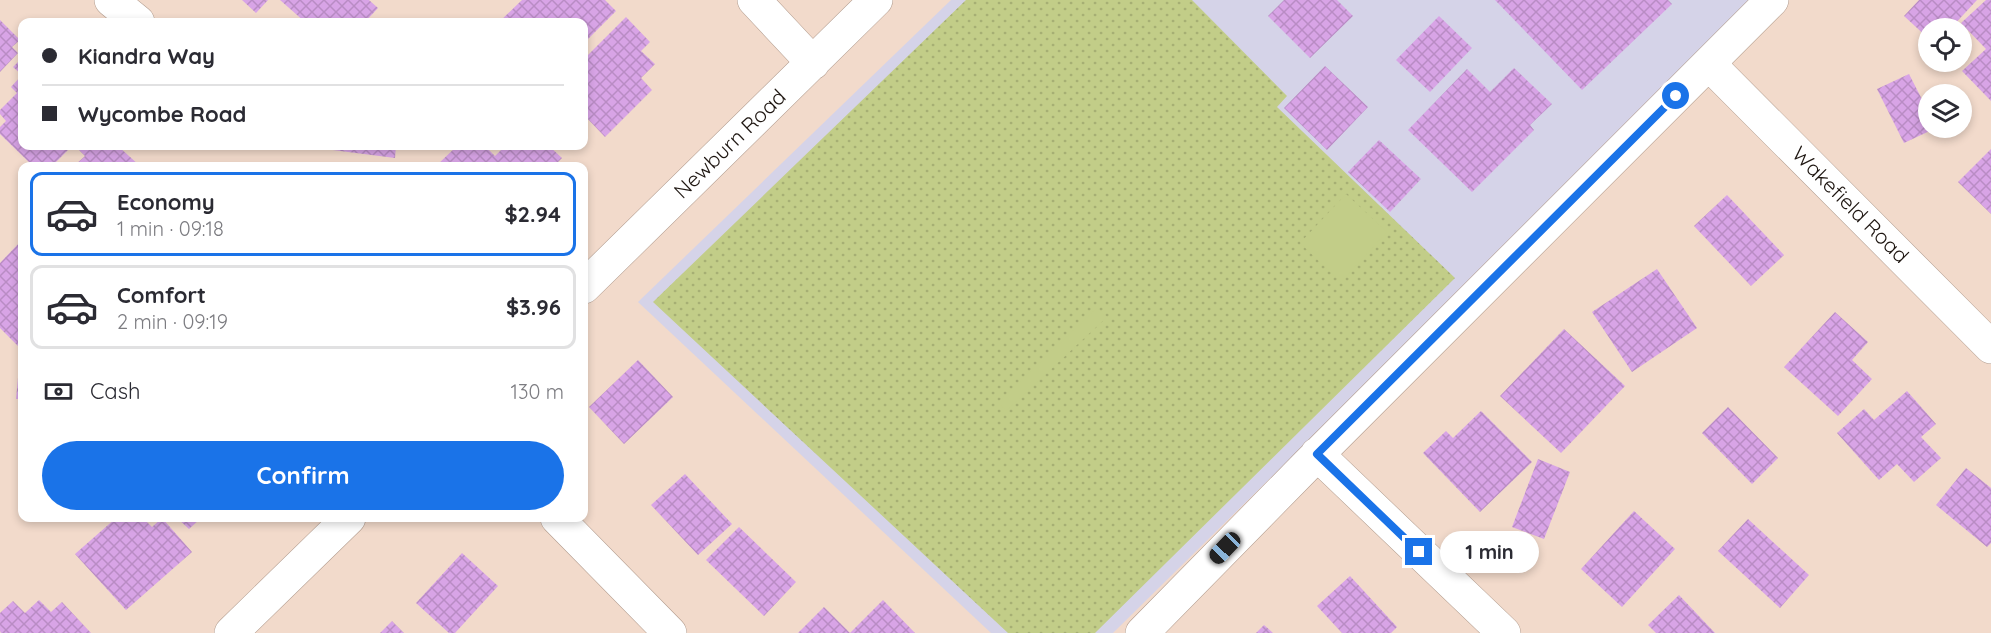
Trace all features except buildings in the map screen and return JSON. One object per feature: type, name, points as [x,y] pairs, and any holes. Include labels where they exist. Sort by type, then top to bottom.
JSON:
[{"type":"street","points":[[111,0],[133,18]]},
{"type":"street","points":[[754,0],[813,63]]},
{"type":"street","name":"Newburn Road","points":[[588,283],[876,0]]},
{"type":"street","points":[[1142,633],[1317,454],[1773,0]]},
{"type":"street","name":"Wakefield Road","points":[[1709,64],[1991,347]]},
{"type":"street","points":[[1317,454],[1504,633]]},
{"type":"street","points":[[231,633],[345,522]]},
{"type":"street","points":[[561,522],[670,633]]},
{"type":"shaded area","points":[[951,0],[1756,0],[1113,633],[991,633],[638,302]]},
{"type":"green space","points":[[966,0],[1192,0],[1287,96],[1277,107],[1455,278],[1095,633],[1008,633],[653,302]]},
{"type":"green space","points":[[1346,194],[1387,232],[1341,282],[1300,243]]},
{"type":"green space","points":[[1097,308],[1107,317],[1006,411],[998,402]]},
{"type":"route","points":[[1419,552],[1317,454],[1676,96]]}]
